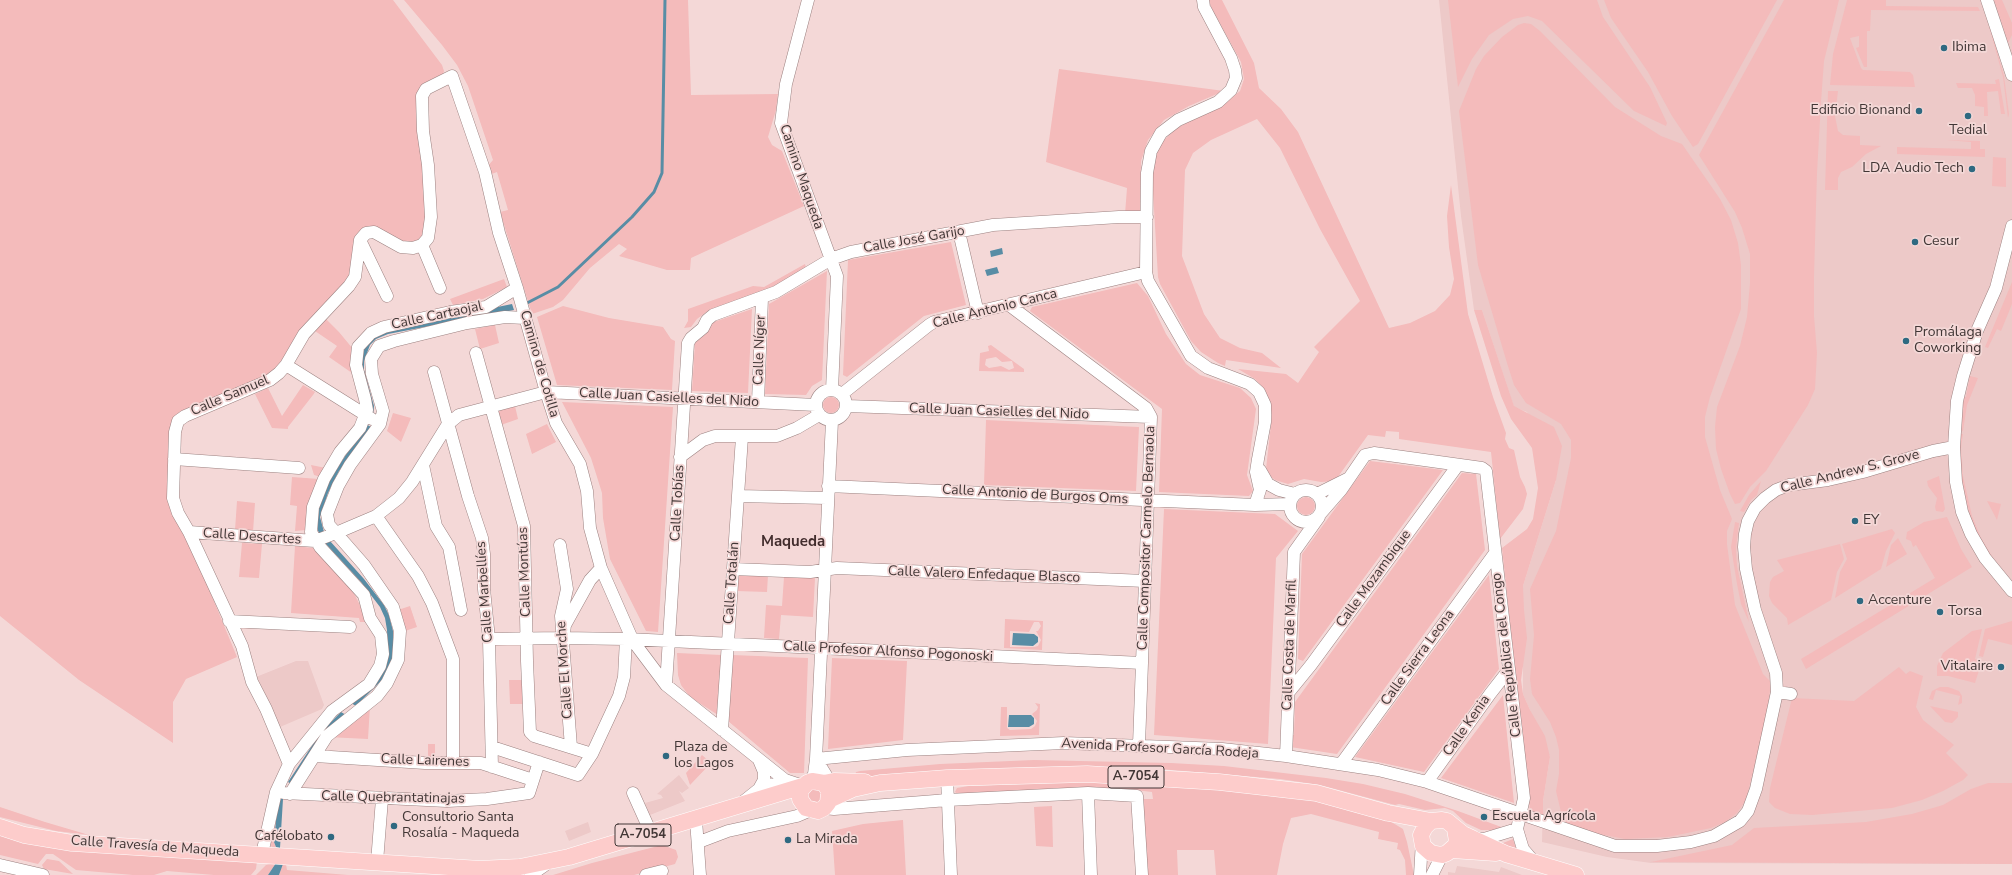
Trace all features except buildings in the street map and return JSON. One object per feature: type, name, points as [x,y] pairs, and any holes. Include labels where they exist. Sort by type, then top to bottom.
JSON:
[{"type":"main road","name":"A-7054","points":[[819,781],[880,783],[947,778],[1087,774],[1219,782],[1316,793],[1388,813],[1431,821]]},
{"type":"main road","points":[[819,781],[829,790],[817,806],[800,791],[819,781]]},
{"type":"main road","name":"Calle Travesía de Maqueda","points":[[0,827],[24,834],[72,843],[378,862],[486,872],[512,872],[696,820],[819,781]]},
{"type":"main road","name":"A-7054","points":[[817,806],[853,789],[880,783]]},
{"type":"main road","name":"Calle Travesía de Maqueda","points":[[734,807],[772,802],[817,806]]},
{"type":"main road","name":"A-7054","points":[[1388,813],[1422,838]]},
{"type":"main road","points":[[1506,854],[1447,852],[1431,853],[1424,846],[1422,838],[1425,827],[1431,821],[1447,821],[1455,829],[1471,838],[1506,854],[1576,875]]},
{"type":"main road","points":[[1447,852],[1457,841],[1455,829]]},
{"type":"street","name":"Camino Maqueda","points":[[808,0],[786,84],[780,122],[837,276],[837,392]]},
{"type":"street","points":[[1203,0],[1204,7],[1231,58],[1236,78],[1231,90],[1218,102],[1178,120],[1161,133],[1151,151],[1147,173],[1146,272],[1148,281],[1191,356],[1208,368],[1250,384],[1258,392],[1265,405],[1265,422],[1256,472],[1260,490],[1255,505]]},
{"type":"street","points":[[1987,0],[2012,75]]},
{"type":"street","name":"Camino de Cotilla","points":[[422,245],[428,238],[431,217],[428,166],[423,131],[422,96],[426,89],[452,76],[485,172],[499,233],[517,288],[556,423],[580,464],[587,491],[590,528],[601,568],[630,640],[666,685],[759,760],[786,780],[819,781]]},
{"type":"street","name":"Calle José Garijo","points":[[703,328],[707,320],[713,315],[776,292],[831,259],[851,252],[1015,223],[1147,217]]},
{"type":"street","points":[[2012,226],[1996,288],[1977,331],[1963,376],[1958,401],[1954,447],[1956,482],[1962,512],[1971,534],[1984,558],[2012,592]]},
{"type":"street","points":[[387,296],[360,240],[366,233],[374,232],[401,247],[413,248],[422,245],[440,288]]},
{"type":"street","points":[[959,232],[978,313]]},
{"type":"street","name":"Calle Samuel","points":[[289,764],[266,709],[252,682],[242,646],[229,621],[190,532],[178,513],[173,498],[175,432],[178,421],[194,411],[270,380],[286,366],[304,334],[349,286],[355,277],[360,240]]},
{"type":"street","name":"Calle Antonio Canca","points":[[837,392],[929,325],[1146,272]]},
{"type":"street","name":"Calle Cartaojal","points":[[315,541],[311,532],[311,519],[313,507],[324,478],[340,452],[360,428],[367,410],[356,366],[358,346],[371,333],[400,322],[486,307],[517,288]]},
{"type":"street","name":"Calle Níger","points":[[758,402],[762,298]]},
{"type":"street","name":"Calle Compositor Carmelo Bernaola","points":[[1009,306],[1146,408],[1151,417],[1139,745]]},
{"type":"street","name":"Calle Cartaojal","points":[[380,424],[382,411],[372,374],[371,359],[379,346],[467,323],[505,317],[525,318]]},
{"type":"street","name":"Calle Tobías","points":[[666,685],[670,642],[688,344],[691,338],[703,328]]},
{"type":"street","name":"Calle Montúas","points":[[476,353],[524,526],[530,732],[534,736],[592,754]]},
{"type":"street","points":[[286,366],[380,424],[350,465],[338,486],[327,514],[329,525],[364,565],[383,590],[393,607],[400,632],[399,651],[395,668],[378,696],[327,736],[290,794]]},
{"type":"street","name":"Calle Marbellíes","points":[[434,372],[468,496],[482,538],[484,554],[484,589],[489,639],[492,766]]},
{"type":"street","name":"Calle Juan Casielles del Nido","points":[[448,424],[459,415],[546,392],[758,402],[817,410]]},
{"type":"street","points":[[680,457],[693,445],[715,436],[777,436],[797,428],[817,410],[820,394],[837,392],[847,406],[844,414],[832,420],[822,418],[817,410]]},
{"type":"street","name":"Calle Juan Casielles del Nido","points":[[847,406],[1151,417]]},
{"type":"street","points":[[819,781],[814,774],[816,759],[832,420]]},
{"type":"street","points":[[262,854],[276,792],[289,764],[332,711],[369,684],[380,666],[383,654],[383,641],[381,635],[370,618],[364,595],[315,541],[376,516],[399,498],[423,465],[448,424]]},
{"type":"street","name":"Calle Totalán","points":[[722,730],[742,437]]},
{"type":"street","name":"Calle Andrew S. Grove","points":[[1521,815],[1615,846],[1657,846],[1691,842],[1714,836],[1740,821],[1748,811],[1756,789],[1777,692],[1776,673],[1755,610],[1746,569],[1745,534],[1748,521],[1755,508],[1776,490],[1789,485],[1828,480],[1863,472],[1934,451],[1954,447]]},
{"type":"street","name":"Calle Costa de Marfil","points":[[1286,756],[1294,552],[1303,537],[1341,490],[1365,455],[1374,453],[1482,468],[1486,471],[1487,481]]},
{"type":"street","points":[[174,459],[299,468]]},
{"type":"street","points":[[1258,459],[1262,475],[1268,484],[1292,499],[1294,518],[1308,522],[1320,515],[1322,503],[1317,494],[1308,490],[1303,490],[1292,499],[1282,499],[1273,496],[1259,483]]},
{"type":"street","name":"Calle Mozambique","points":[[1289,692],[1311,665],[1458,464]]},
{"type":"street","points":[[423,465],[436,526],[449,547],[461,610]]},
{"type":"street","name":"Calle Costa de Marfil","points":[[1317,494],[1348,478]]},
{"type":"street","name":"Calle República del Congo","points":[[1487,481],[1524,798],[1517,829]]},
{"type":"street","name":"Calle Antonio de Burgos Oms","points":[[738,496],[828,492],[1149,500],[1255,505],[1292,499]]},
{"type":"street","points":[[376,516],[418,576],[432,603],[453,659],[453,763]]},
{"type":"street","name":"Calle Costa de Marfil","points":[[1303,537],[1304,522]]},
{"type":"street","name":"Calle Descartes","points":[[190,532],[315,541]]},
{"type":"street","name":"Calle El Morche","points":[[560,545],[567,589],[561,616],[571,747]]},
{"type":"street","name":"Calle Sierra Leona","points":[[1341,764],[1495,553]]},
{"type":"street","points":[[562,638],[565,625],[590,580],[601,568]]},
{"type":"street","name":"Calle Valero Enfedaque Blasco","points":[[734,569],[810,572],[836,568],[1145,581]]},
{"type":"street","points":[[229,621],[350,627]]},
{"type":"street","name":"Calle Profesor Alfonso Pogonoski","points":[[489,639],[562,638],[630,640],[1142,663]]},
{"type":"street","points":[[492,747],[578,775],[592,754],[619,696],[624,677],[630,640]]},
{"type":"street","name":"Calle Kenia","points":[[1427,782],[1508,671]]},
{"type":"street","points":[[1777,692],[1791,694]]},
{"type":"street","points":[[342,705],[356,714]]},
{"type":"street","name":"Avenida Profesor García Rodeja","points":[[816,759],[907,750],[1064,744],[1139,745],[1222,749],[1286,756],[1378,770],[1427,782],[1521,815]]},
{"type":"street","name":"Calle Lairenes","points":[[315,756],[480,763],[533,780]]},
{"type":"street","points":[[819,781],[827,761],[833,757]]},
{"type":"street","points":[[816,759],[819,781]]},
{"type":"street","points":[[734,807],[750,798],[762,784],[764,772],[759,760]]},
{"type":"street","name":"Calle Quebrantatinajas","points":[[276,792],[382,799],[447,801],[487,799],[529,793],[539,762]]},
{"type":"street","points":[[947,778],[951,875]]},
{"type":"street","points":[[762,784],[819,781]]},
{"type":"street","points":[[633,793],[651,833]]},
{"type":"street","points":[[1088,793],[1091,875]]},
{"type":"street","points":[[699,842],[728,832],[797,816],[817,806],[834,809],[856,806],[948,800],[1088,793],[1136,796],[1142,875]]},
{"type":"street","points":[[378,862],[382,799]]},
{"type":"street","points":[[696,820],[699,842],[700,875]]},
{"type":"street","points":[[1471,838],[1484,839],[1501,836],[1517,829],[1523,849],[1535,863]]},
{"type":"street","points":[[1420,875],[1422,838]]},
{"type":"street","points":[[1432,875],[1447,852]]},
{"type":"street","points":[[531,875],[550,862]]},
{"type":"street","points":[[0,865],[43,875]]},
{"type":"street","points":[[646,875],[662,871]]},
{"type":"shaded area","points":[[0,0],[393,0],[442,65],[444,71],[443,75],[424,85],[424,175],[426,231],[420,239],[412,243],[401,243],[370,227],[349,277],[300,332],[279,368],[269,376],[179,414],[168,484],[190,543],[237,657],[186,679],[173,702],[173,743],[79,680],[0,616]]},
{"type":"shaded area","points":[[404,0],[688,0],[691,95],[778,94],[776,110],[768,137],[772,145],[782,151],[804,206],[691,258],[690,270],[667,270],[619,256],[627,249],[619,244],[590,268],[563,300],[553,307],[532,314],[500,212],[508,210],[497,172],[489,175],[487,167],[493,160],[468,86],[457,65]]},
{"type":"shaded area","points":[[1209,0],[1222,0],[1254,63],[1259,88],[1281,109],[1298,132],[1389,328],[1410,323],[1435,311],[1450,295],[1454,279],[1449,247],[1447,216],[1451,185],[1468,314],[1493,397],[1506,433],[1505,439],[1509,448],[1514,450],[1520,477],[1527,494],[1523,509],[1500,539],[1491,452],[1399,439],[1399,432],[1386,431],[1385,437],[1368,435],[1335,481],[1321,482],[1304,479],[1288,484],[1275,480],[1270,476],[1266,469],[1272,415],[1270,403],[1265,390],[1255,379],[1238,369],[1286,374],[1298,383],[1319,352],[1314,347],[1360,301],[1320,229],[1280,148],[1257,119],[1211,140],[1193,153],[1185,170],[1182,256],[1204,314],[1220,338],[1240,348],[1262,353],[1281,368],[1226,360],[1225,366],[1201,352],[1191,341],[1160,284],[1158,277],[1152,175],[1154,157],[1164,140],[1177,128],[1228,101],[1240,91],[1244,79],[1241,62],[1211,7]]},
{"type":"shaded area","points":[[1439,0],[2012,0],[2012,864],[1651,863],[1607,857],[1542,842],[1543,801],[1550,757],[1523,694],[1523,586],[1556,480],[1527,412],[1514,407],[1482,310],[1474,310],[1461,216]]},
{"type":"shaded area","points":[[1448,0],[1597,0],[1603,17],[1650,87],[1667,123],[1666,126],[1634,111],[1542,21],[1528,16],[1513,19],[1489,35],[1472,59],[1458,87]]},
{"type":"shaded area","points":[[1604,0],[1777,0],[1698,144],[1693,147],[1672,116],[1648,72],[1611,18]]},
{"type":"shaded area","points":[[1784,0],[1839,0],[1824,61],[1821,102],[1814,276],[1814,316],[1817,353],[1815,389],[1808,405],[1766,471],[1750,487],[1740,503],[1735,504],[1721,469],[1716,449],[1715,427],[1717,407],[1740,346],[1747,317],[1750,283],[1750,254],[1742,228],[1735,212],[1699,155]]},
{"type":"shaded area","points":[[1847,0],[1886,0],[1886,6],[1978,7],[1980,11],[1871,10],[1870,31],[1867,31],[1867,67],[1864,67],[1856,48],[1859,47],[1859,36],[1850,38],[1861,68],[1863,70],[1910,72],[1913,75],[1915,87],[1830,85],[1833,54]]},
{"type":"shaded area","points":[[1994,0],[2002,0],[2012,23],[2012,35],[2008,43]]},
{"type":"shaded area","points":[[1524,23],[1531,24],[1540,31],[1615,107],[1661,136],[1682,144],[1720,199],[1731,220],[1738,243],[1741,265],[1741,309],[1710,397],[1705,417],[1705,437],[1720,490],[1732,519],[1727,531],[1727,544],[1735,605],[1763,674],[1771,682],[1767,715],[1746,800],[1737,813],[1725,822],[1711,828],[1668,837],[1625,839],[1594,833],[1567,823],[1562,816],[1556,791],[1559,774],[1559,750],[1556,737],[1550,722],[1532,694],[1530,679],[1534,635],[1530,589],[1556,531],[1571,458],[1571,440],[1561,424],[1526,403],[1514,385],[1478,265],[1459,111],[1476,69],[1484,56],[1502,37],[1518,25]]},
{"type":"shaded area","points":[[1989,26],[2004,76],[2009,114],[2008,118],[2003,77]]},
{"type":"shaded area","points":[[1059,69],[1224,91],[1189,106],[1164,120],[1148,140],[1141,161],[1140,213],[1125,214],[1127,188],[1046,162]]},
{"type":"shaded area","points":[[1999,79],[2005,114],[2001,114],[1998,91],[1987,92],[1988,116],[1984,116],[1984,107],[1975,106],[1975,95],[1972,88],[1958,88],[1956,83],[1996,84],[1995,80]]},
{"type":"shaded area","points":[[1828,91],[1838,91],[1835,116],[1838,131],[1843,135],[1860,136],[1860,145],[1881,146],[1866,154],[1852,167],[1841,172],[1838,178],[1838,190],[1825,190]]},
{"type":"shaded area","points":[[1946,140],[1980,141],[1980,149],[1985,149],[1985,157],[1897,154],[1897,147],[1971,149],[1971,142]]},
{"type":"shaded area","points":[[1993,157],[2006,158],[2006,187],[1992,186]]},
{"type":"shaded area","points":[[951,242],[966,305],[924,316],[847,377],[843,375],[848,260]]},
{"type":"shaded area","points":[[805,264],[806,268],[773,287],[709,310],[697,319],[691,327],[684,328],[688,321],[688,309],[753,286],[764,287]]},
{"type":"shaded area","points":[[827,271],[822,380],[812,386],[806,395],[765,394],[769,304]]},
{"type":"shaded area","points":[[504,279],[507,287],[483,299],[453,305],[450,299]]},
{"type":"shaded area","points":[[2012,282],[2012,304],[2001,331],[1997,329],[1988,348],[1985,347]]},
{"type":"shaded area","points":[[1137,283],[1148,296],[1166,334],[1186,364],[1200,375],[1240,388],[1251,398],[1256,409],[1247,475],[1253,491],[1249,496],[1159,492],[1162,409],[1030,311],[1032,307]]},
{"type":"shaded area","points":[[563,306],[609,318],[663,327],[671,339],[675,341],[672,390],[557,385],[537,317]]},
{"type":"shaded area","points":[[752,309],[748,393],[692,391],[695,342],[706,334],[711,323]]},
{"type":"shaded area","points":[[1474,310],[1482,310],[1514,406],[1554,427],[1562,446],[1556,480],[1523,586],[1527,638],[1521,680],[1523,694],[1530,710],[1545,736],[1550,757],[1543,801],[1543,816],[1530,812],[1502,548],[1527,529],[1533,519],[1538,488],[1532,448],[1511,419],[1501,396]]},
{"type":"shaded area","points":[[326,319],[353,349],[352,373],[329,357],[337,346],[315,331]]},
{"type":"shaded area","points":[[495,325],[499,343],[480,349],[475,329]]},
{"type":"shaded area","points":[[991,345],[1024,369],[1024,372],[979,371],[980,353],[989,351],[988,346]],"holes":[[[996,357],[1002,362],[1012,361],[1014,368],[1009,370],[1001,366],[989,368],[985,365],[986,359]]]},
{"type":"shaded area","points":[[1970,376],[1978,378],[1967,405],[1963,431],[1960,430],[1964,397],[1966,397]]},
{"type":"shaded area","points":[[303,385],[315,392],[313,395],[288,429],[272,428],[255,394],[268,388],[282,416]]},
{"type":"shaded area","points":[[828,397],[834,397],[839,402],[837,411],[834,413],[828,413],[823,408],[823,402]]},
{"type":"shaded area","points":[[562,402],[673,407],[658,632],[646,631],[610,559],[603,518],[602,493],[591,458]]},
{"type":"shaded area","points":[[515,406],[518,419],[501,425],[497,411]]},
{"type":"shaded area","points":[[393,413],[411,418],[401,442],[387,431]]},
{"type":"shaded area","points":[[986,420],[1139,427],[1136,491],[984,485]]},
{"type":"shaded area","points":[[547,424],[556,442],[532,454],[526,434]]},
{"type":"shaded area","points":[[1959,434],[1963,434],[1961,448],[1963,476],[1972,516],[1981,538],[1996,563],[1995,564],[1979,539],[1964,497],[1960,476]]},
{"type":"shaded area","points":[[1370,461],[1443,470],[1303,661],[1298,659],[1302,554]]},
{"type":"shaded area","points":[[311,465],[326,468],[321,477],[314,475]]},
{"type":"shaded area","points":[[1462,473],[1476,474],[1485,550],[1337,754],[1290,747],[1290,735],[1294,735],[1295,702]]},
{"type":"shaded area","points":[[1939,476],[1945,509],[1943,512],[1936,511],[1935,507],[1937,498],[1928,486],[1927,481]]},
{"type":"shaded area","points":[[292,477],[319,479],[306,530],[295,531],[297,506],[290,505]]},
{"type":"shaded area","points":[[1761,481],[1757,495],[1751,500],[1744,512],[1740,511],[1749,495]]},
{"type":"shaded area","points":[[1302,497],[1310,497],[1315,502],[1313,513],[1310,515],[1302,515],[1297,510],[1297,502]]},
{"type":"shaded area","points":[[237,501],[255,503],[253,532],[235,530]]},
{"type":"shaded area","points":[[1987,501],[2001,504],[1997,520]]},
{"type":"shaded area","points":[[1164,509],[1275,514],[1298,531],[1276,558],[1268,744],[1154,735]]},
{"type":"shaded area","points":[[1947,517],[1961,549],[1972,567],[1806,669],[1801,659],[1935,578],[1916,545],[1913,547],[1911,541],[1906,539],[1907,532],[1924,522]]},
{"type":"shaded area","points":[[1735,522],[1739,523],[1736,548],[1737,566],[1749,622],[1741,604],[1731,547]]},
{"type":"shaded area","points":[[1892,529],[1895,533],[1886,551],[1881,569],[1835,598],[1840,572],[1847,559],[1842,544]]},
{"type":"shaded area","points":[[1898,538],[1907,554],[1886,567],[1891,545]]},
{"type":"shaded area","points":[[242,543],[262,544],[259,578],[239,577]]},
{"type":"shaded area","points":[[1840,544],[1844,559],[1837,572],[1831,600],[1788,625],[1787,618],[1772,603],[1769,596],[1770,582],[1773,577],[1784,571],[1777,560]]},
{"type":"shaded area","points":[[295,546],[313,548],[353,591],[368,622],[360,622],[359,618],[291,613]]},
{"type":"shaded area","points":[[737,574],[768,575],[767,592],[736,591]]},
{"type":"shaded area","points":[[1489,575],[1499,669],[1424,772],[1355,757]]},
{"type":"shaded area","points":[[784,577],[815,578],[813,617],[781,615],[779,639],[764,638],[766,605],[782,606]]},
{"type":"shaded area","points":[[410,606],[417,627],[405,631],[398,610]]},
{"type":"shaded area","points":[[1005,619],[1043,621],[1042,650],[1004,648]],"holes":[[[1034,622],[1039,622],[1041,626],[1038,631],[1036,631],[1041,640],[1038,646],[1010,647],[1010,631],[1029,632]]]},
{"type":"shaded area","points":[[2012,621],[2012,645],[1988,639],[1983,657],[1979,656],[1985,629]]},
{"type":"shaded area","points":[[1982,629],[1975,659],[1982,661],[1975,683],[1948,676],[1937,676],[1937,666],[1943,653],[1972,631]]},
{"type":"shaded area","points":[[677,653],[722,655],[718,715],[690,697],[681,685],[678,675]]},
{"type":"shaded area","points":[[732,655],[808,658],[804,773],[790,773],[728,721]]},
{"type":"shaded area","points":[[832,658],[907,661],[903,740],[828,749]]},
{"type":"shaded area","points":[[296,661],[308,661],[324,705],[322,709],[280,727],[256,677]]},
{"type":"shaded area","points":[[1899,667],[1906,674],[1910,671],[1923,676],[1916,707],[1923,720],[1954,745],[1946,753],[1968,775],[1963,780],[1943,791],[1922,800],[1892,808],[1812,815],[1790,814],[1775,808],[1769,802],[1770,788],[1792,698],[1854,701]]},
{"type":"shaded area","points":[[509,680],[525,680],[525,704],[510,704]]},
{"type":"shaded area","points":[[1940,687],[1948,687],[1959,691],[1962,696],[1962,703],[1958,705],[1960,696],[1936,690],[1933,700],[1929,699],[1932,691]]},
{"type":"shaded area","points":[[1503,695],[1514,803],[1441,778]]},
{"type":"shaded area","points":[[1035,703],[1040,704],[1039,735],[1000,736],[1001,707],[1007,707],[1007,728],[1010,730],[1031,729],[1035,726],[1037,721],[1032,714],[1038,707]]},
{"type":"shaded area","points":[[370,706],[368,739],[327,737]]},
{"type":"shaded area","points":[[1930,706],[1958,712],[1958,717],[1952,723],[1945,722]]},
{"type":"shaded area","points":[[428,744],[435,744],[435,760],[428,760]]},
{"type":"shaded area","points":[[702,755],[711,763],[690,785],[686,773]]},
{"type":"shaded area","points":[[1034,760],[1171,763],[1224,766],[1326,778],[1363,784],[1405,794],[1504,828],[1497,830],[1481,830],[1466,823],[1453,811],[1445,808],[1425,810],[1399,804],[1395,805],[1320,785],[1280,779],[1147,768],[1028,768],[856,777],[855,775],[856,772],[860,771],[940,764]]},
{"type":"shaded area","points":[[679,775],[689,788],[682,793],[679,791],[685,801],[650,815],[645,803],[663,798],[661,795],[657,794]]},
{"type":"shaded area","points":[[1106,781],[1267,794],[1320,801],[1388,820],[1403,829],[1414,875],[1406,875],[1405,860],[1400,850],[1397,849],[1398,843],[1378,839],[1379,832],[1311,814],[1291,818],[1283,844],[1277,875],[1216,875],[1214,850],[1177,850],[1178,875],[1146,875],[1141,799],[1153,799],[1152,792],[1118,788],[1055,788],[1022,792],[959,795],[955,792],[957,788],[969,786]]},
{"type":"shaded area","points":[[1988,783],[2012,783],[2012,864],[1651,862],[1732,845],[1754,828],[1866,822],[1912,814],[1943,805],[1971,789]]},
{"type":"shaded area","points":[[818,787],[824,795],[819,803],[807,800],[808,790]]},
{"type":"shaded area","points":[[278,799],[274,842],[276,847],[274,849],[272,848],[269,840],[273,834]]},
{"type":"shaded area","points":[[1052,806],[1053,847],[1036,846],[1034,807]]},
{"type":"shaded area","points":[[0,807],[89,835],[56,831],[0,817]]},
{"type":"shaded area","points":[[903,820],[906,875],[835,875],[832,831],[863,824]]},
{"type":"shaded area","points":[[588,822],[591,832],[569,841],[565,831]]},
{"type":"shaded area","points":[[0,835],[257,861],[256,869],[251,875],[214,875],[167,871],[154,875],[133,875],[76,870],[53,854],[46,854],[38,864],[0,855]]},
{"type":"shaded area","points":[[1513,839],[1516,848],[1514,849],[1503,844],[1503,843]]},
{"type":"shaded area","points":[[662,845],[676,850],[678,857],[675,864],[634,875],[553,875],[592,863]]},
{"type":"shaded area","points":[[47,859],[59,861],[73,874],[44,869],[42,865]]},
{"type":"shaded area","points":[[276,863],[268,875],[256,875],[266,865]]},
{"type":"shaded area","points":[[283,864],[286,864],[287,870],[348,875],[279,875]]},
{"type":"shaded area","points":[[1457,866],[1499,872],[1501,867],[1522,875],[1448,875],[1448,872],[1455,873]]},
{"type":"water","points":[[1002,248],[1003,254],[991,257],[990,251]]},
{"type":"water","points":[[997,267],[999,273],[987,276],[985,270]]},
{"type":"water","points":[[512,304],[514,310],[388,334],[376,339],[370,345],[364,361],[364,370],[374,406],[373,416],[359,360],[363,346],[386,330]]},
{"type":"water","points":[[366,424],[371,427],[339,471],[328,493],[320,517],[324,532],[320,535],[315,524],[323,490]]},
{"type":"water","points":[[330,541],[364,579],[384,605],[389,615],[393,631],[393,656],[388,668],[381,681],[356,706],[351,703],[388,655],[387,630],[385,618],[380,607],[361,582],[325,543]]},
{"type":"water","points":[[1013,633],[1034,634],[1038,637],[1038,642],[1033,646],[1012,645]]},
{"type":"water","points":[[341,712],[346,715],[293,785],[288,782],[321,732]]},
{"type":"water","points":[[1009,715],[1031,715],[1034,718],[1034,724],[1029,727],[1008,727]]},
{"type":"water","points":[[278,799],[283,799],[280,848],[276,847],[274,842]]},
{"type":"water","points":[[276,863],[283,864],[279,875],[268,875]]},
{"type":"waterway","points":[[527,303],[558,287],[632,217],[654,192],[662,173],[665,0]]},
{"type":"place","name":"Ibima","points":[[1944,48]]},
{"type":"place","name":"Edificio Bionand","points":[[1919,111]]},
{"type":"place","name":"Tedial","points":[[1968,116]]},
{"type":"place","name":"LDA Audio Tech","points":[[1972,169]]},
{"type":"place","name":"Cesur","points":[[1915,242]]},
{"type":"place","name":"Promálaga Coworking","points":[[1906,341]]},
{"type":"place","name":"EY","points":[[1855,521]]},
{"type":"place","name":"Accenture","points":[[1860,601]]},
{"type":"place","name":"Torsa","points":[[1940,612]]},
{"type":"place","name":"Vitalaire","points":[[2001,667]]},
{"type":"place","name":"Plaza de los Lagos","points":[[666,756]]},
{"type":"place","name":"Escuela Agrícola","points":[[1484,817]]},
{"type":"place","name":"Consultorio Santa Rosalía - Maqueda","points":[[394,826]]},
{"type":"place","name":"Cafélobato","points":[[331,837]]},
{"type":"place","name":"La Mirada","points":[[788,840]]},
{"type":"district","name":"Maqueda","points":[[793,542]]}]
